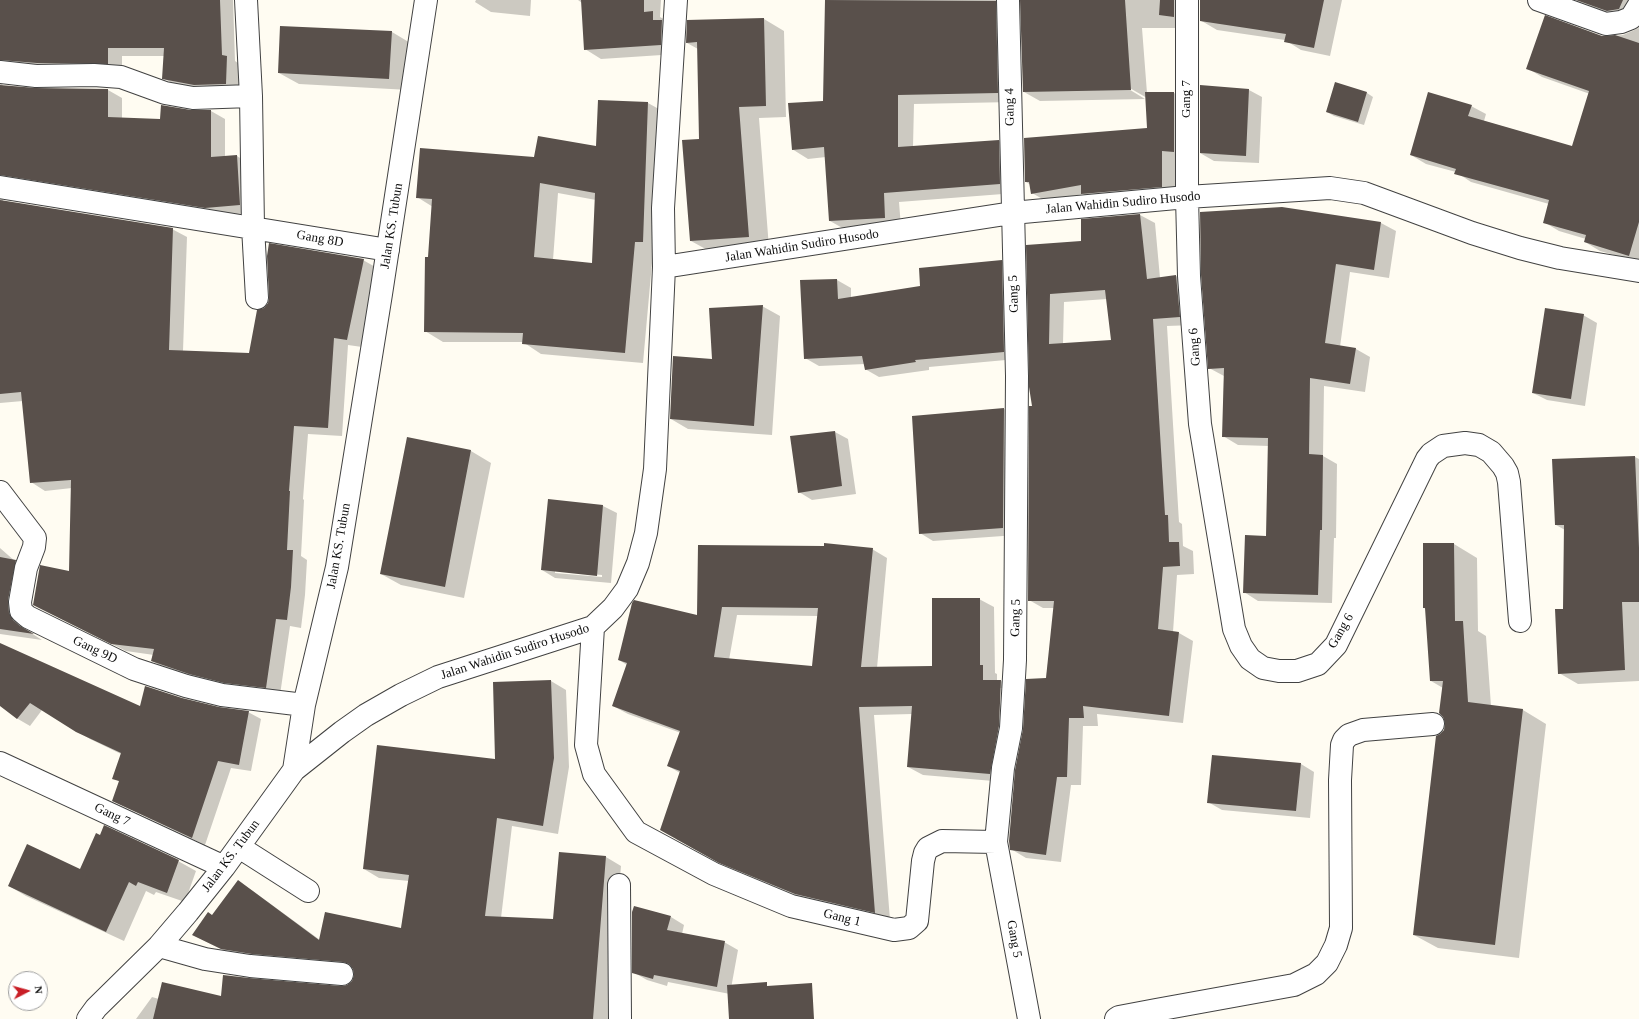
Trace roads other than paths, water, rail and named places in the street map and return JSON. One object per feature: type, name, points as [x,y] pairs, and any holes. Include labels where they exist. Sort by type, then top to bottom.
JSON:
[{"type":"street","points":[[246,0],[251,96],[253,227],[257,298]]},
{"type":"street","name":"Jalan KS. Tubun","points":[[88,1019],[96,1008],[159,946],[224,867],[294,770],[304,705],[337,567],[388,250],[426,0]]},
{"type":"street","points":[[664,267],[664,208],[676,0]]},
{"type":"street","name":"Gang 4","points":[[1008,0],[1012,213]]},
{"type":"street","name":"Gang 7","points":[[1187,0],[1187,197]]},
{"type":"street","points":[[1539,0],[1606,24],[1621,22],[1631,18],[1639,5]]},
{"type":"street","points":[[0,72],[36,76],[94,75],[122,77],[158,91],[193,98],[251,96]]},
{"type":"street","name":"Gang 8D","points":[[0,187],[388,250]]},
{"type":"street","name":"Jalan Wahidin Sudiro Husodo","points":[[294,770],[366,715],[401,695],[438,677],[594,627],[613,608],[627,589],[638,563],[646,533],[655,469],[664,267],[1012,213],[1187,197],[1330,188],[1371,195],[1472,233],[1520,248],[1560,258],[1639,271]]},
{"type":"street","name":"Gang 6","points":[[1187,197],[1189,276],[1200,424],[1234,629],[1241,646],[1250,659],[1263,668],[1279,671],[1297,671],[1318,664],[1336,645],[1427,459],[1443,446],[1453,444],[1465,443],[1479,445],[1491,452],[1497,458],[1506,473],[1509,482],[1520,621]]},
{"type":"street","name":"Gang 5","points":[[1012,213],[1017,376],[1015,660],[1011,728],[1004,768],[996,842],[1029,1019]]},
{"type":"street","name":"Gang 9D","points":[[0,492],[35,538],[34,547],[26,568],[20,602],[21,611],[28,617],[134,669],[186,686],[222,695],[304,705]]},
{"type":"street","name":"Gang 1","points":[[594,627],[586,745],[594,774],[636,832],[714,874],[791,906],[894,930],[909,928],[917,921],[923,861],[928,848],[942,841],[996,842]]},
{"type":"street","points":[[1116,1019],[1119,1017],[1294,985],[1316,974],[1327,963],[1336,945],[1341,928],[1340,780],[1342,745],[1344,740],[1349,735],[1363,730],[1433,724]]},
{"type":"street","name":"Gang 7","points":[[0,763],[224,867]]},
{"type":"street","points":[[239,847],[308,891]]},
{"type":"street","points":[[619,885],[620,1019]]},
{"type":"street","points":[[159,946],[205,959],[250,966],[342,974]]}]
